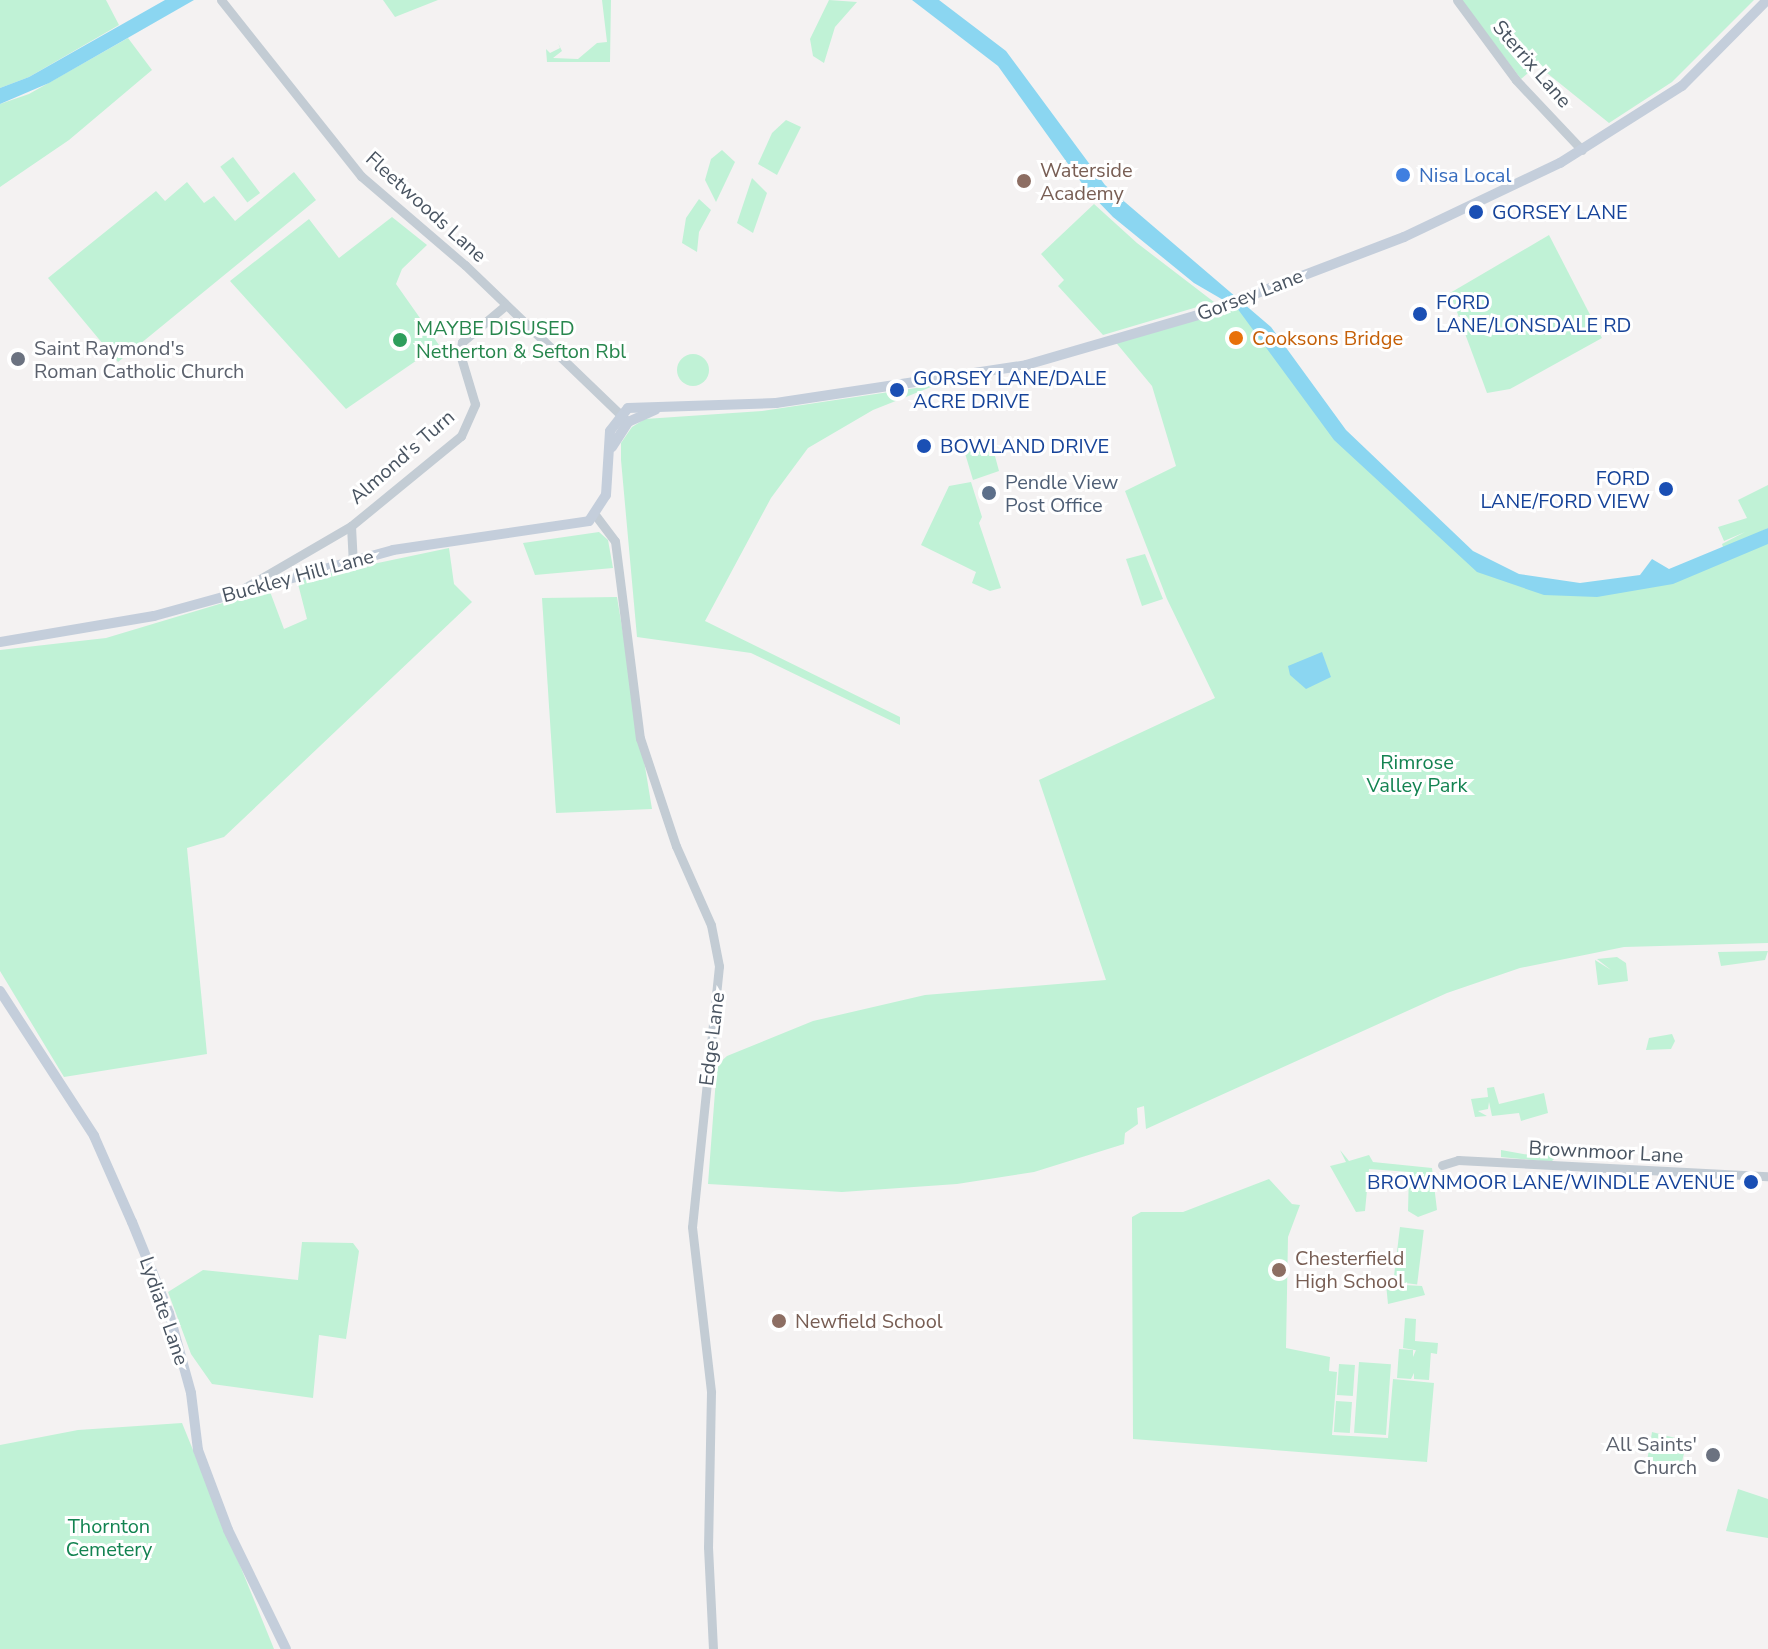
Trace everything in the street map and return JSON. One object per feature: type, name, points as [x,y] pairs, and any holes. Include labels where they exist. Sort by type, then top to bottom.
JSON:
[{"type":"main road","name":"Gorsey Lane","points":[[624,417],[661,408],[776,403],[1026,365],[1224,306],[1404,237],[1582,150],[1682,86],[1767,0]]},
{"type":"main road","points":[[596,516],[606,495],[610,431],[624,417]]},
{"type":"main road","name":"Buckley Hill Lane","points":[[0,642],[154,616],[353,560],[409,548],[564,527],[596,516]]},
{"type":"main road","name":"Lydiate Lane","points":[[0,991],[94,1136],[132,1222],[169,1313],[191,1393],[198,1450],[228,1530],[286,1649]]},
{"type":"street","name":"Fleetwoods Lane","points":[[221,0],[356,170],[624,417]]},
{"type":"street","name":"Sterrix Lane","points":[[1457,0],[1516,80],[1582,150]]},
{"type":"street","name":"Almond's Turn","points":[[353,560],[351,526],[468,427],[474,389],[460,354],[462,342],[506,305]]},
{"type":"street","name":"Edge Lane","points":[[596,516],[615,541],[640,738],[676,846],[711,925],[719,966],[692,1227],[711,1392],[708,1547],[713,1649]]},
{"type":"street","points":[[238,592],[351,526]]},
{"type":"street","name":"Brownmoor Lane","points":[[1442,1165],[1458,1160],[1768,1176]]},
{"type":"green space","points":[[0,0],[106,0],[119,25],[29,77],[0,88]]},
{"type":"green space","points":[[383,0],[438,0],[395,17]]},
{"type":"green space","points":[[602,0],[611,0],[610,62],[547,62],[546,49],[550,53],[560,48],[558,43],[562,51],[553,58],[578,59],[597,43],[607,42]]},
{"type":"green space","points":[[829,0],[857,2],[835,27],[824,63],[813,56],[810,39]]},
{"type":"green space","points":[[1461,0],[1754,0],[1672,82],[1609,123],[1537,65],[1521,79]]},
{"type":"green space","points":[[128,38],[152,70],[69,140],[0,187],[0,104],[29,94]]},
{"type":"green space","points":[[786,120],[801,127],[777,175],[758,164],[772,133]]},
{"type":"green space","points":[[722,150],[735,162],[716,202],[705,180],[711,159]]},
{"type":"green space","points":[[233,157],[260,193],[247,203],[220,167]]},
{"type":"green space","points":[[294,172],[316,200],[118,362],[48,278],[156,191],[165,201],[187,182],[204,203],[214,196],[235,221]]},
{"type":"green space","points":[[752,178],[767,193],[753,233],[737,223]]},
{"type":"green space","points":[[699,199],[711,210],[699,232],[697,252],[682,243],[686,218]]},
{"type":"green space","points":[[1094,204],[1137,243],[1214,302],[1103,335],[1058,286],[1064,280],[1041,254]]},
{"type":"green space","points":[[392,217],[427,245],[402,269],[396,284],[439,345],[346,409],[230,281],[309,219],[339,258]]},
{"type":"green space","points":[[1549,235],[1602,338],[1510,389],[1487,393],[1450,293]]},
{"type":"green space","name":"Rimrose Valley Park","points":[[1242,307],[1315,403],[1464,554],[1541,587],[1639,583],[1768,535],[1768,943],[1624,947],[1520,968],[1447,993],[1146,1129],[1144,1106],[1137,1108],[1138,1124],[1125,1133],[1124,1144],[1034,1172],[957,1184],[842,1192],[708,1184],[717,1065],[727,1056],[813,1021],[925,995],[1106,980],[1039,780],[1215,698],[1167,599],[1125,491],[1176,466],[1152,386],[1113,339]]},
{"type":"green space","points":[[693,354],[705,358],[709,370],[705,382],[693,386],[681,382],[677,370],[681,358]]},
{"type":"green space","points":[[936,385],[873,410],[808,448],[771,498],[705,621],[900,717],[900,725],[751,653],[637,637],[621,460],[621,443],[632,427],[645,419],[762,411]]},
{"type":"green space","points":[[992,445],[999,471],[973,480],[964,450]]},
{"type":"green space","points":[[971,482],[982,517],[979,523],[1001,588],[990,591],[972,583],[976,572],[921,545],[949,486]]},
{"type":"green space","points":[[1768,485],[1768,528],[1724,550],[1722,544],[1745,532],[1724,541],[1718,527],[1747,518],[1738,500]]},
{"type":"green space","points":[[599,532],[608,540],[613,568],[535,575],[523,543]]},
{"type":"green space","points":[[449,548],[454,584],[472,602],[224,837],[187,848],[207,1054],[64,1077],[0,971],[0,650],[106,638],[269,589],[284,629],[307,619],[297,580]]},
{"type":"green space","points":[[1145,554],[1163,599],[1142,606],[1126,559]]},
{"type":"green space","points":[[617,597],[652,809],[556,813],[542,598]]},
{"type":"green space","points":[[1768,951],[1765,960],[1721,966],[1718,952]]},
{"type":"green space","points":[[1617,957],[1626,963],[1628,981],[1598,985],[1595,960],[1611,970],[1597,959]]},
{"type":"green space","points":[[1672,1034],[1675,1041],[1671,1049],[1646,1050],[1649,1038]]},
{"type":"green space","points":[[1494,1087],[1499,1104],[1544,1093],[1548,1113],[1521,1121],[1519,1113],[1492,1116],[1489,1102],[1488,1109],[1478,1111],[1487,1116],[1475,1117],[1471,1099],[1488,1097],[1487,1088]]},
{"type":"green space","points":[[1559,1143],[1558,1155],[1551,1162],[1501,1157],[1501,1150],[1535,1156]]},
{"type":"green space","points":[[1340,1150],[1349,1161],[1369,1155],[1373,1162],[1432,1168],[1437,1210],[1418,1217],[1408,1211],[1409,1172],[1369,1169],[1365,1211],[1356,1212],[1330,1166],[1346,1162]]},
{"type":"green space","points":[[1269,1179],[1292,1204],[1300,1205],[1288,1237],[1286,1348],[1330,1357],[1329,1371],[1337,1372],[1332,1435],[1388,1438],[1393,1379],[1434,1383],[1427,1462],[1133,1439],[1132,1217],[1141,1212],[1183,1212]]},
{"type":"green space","points":[[1400,1227],[1424,1230],[1417,1285],[1393,1282]]},
{"type":"green space","points":[[302,1242],[353,1243],[359,1251],[346,1339],[319,1335],[313,1398],[212,1384],[191,1354],[168,1292],[203,1270],[298,1280]]},
{"type":"green space","points":[[1386,1284],[1422,1286],[1425,1295],[1388,1304]]},
{"type":"green space","points":[[1405,1318],[1416,1319],[1415,1341],[1438,1343],[1437,1354],[1403,1348]]},
{"type":"green space","points":[[1399,1349],[1413,1350],[1413,1357],[1416,1350],[1431,1351],[1429,1380],[1414,1379],[1414,1373],[1411,1379],[1397,1378]]},
{"type":"green space","points":[[1359,1362],[1391,1364],[1386,1435],[1354,1433]]},
{"type":"green space","points":[[1339,1364],[1355,1365],[1353,1396],[1337,1395]]},
{"type":"green space","points":[[1336,1401],[1352,1402],[1350,1433],[1334,1432]]},
{"type":"green space","name":"Thornton Cemetery","points":[[182,1423],[274,1649],[0,1649],[0,1445],[78,1430]]},
{"type":"green space","points":[[1652,1432],[1687,1441],[1680,1470],[1646,1467]]},
{"type":"green space","points":[[1738,1489],[1768,1499],[1768,1538],[1726,1531]]},
{"type":"water","points":[[165,0],[194,0],[49,83],[0,104],[0,88],[29,77]]},
{"type":"water","points":[[912,0],[939,0],[1006,51],[1105,185],[1271,327],[1346,430],[1473,551],[1519,574],[1580,583],[1640,575],[1652,559],[1669,569],[1768,528],[1768,544],[1673,584],[1597,597],[1544,595],[1477,572],[1334,440],[1237,308],[1194,283],[1113,217],[1086,189],[998,66]]},
{"type":"water","points":[[1322,652],[1331,677],[1306,689],[1290,675],[1288,666]]},
{"type":"place","name":"Nisa Local","points":[[1403,175]]},
{"type":"place","name":"Waterside Academy","points":[[1024,181]]},
{"type":"place","name":"GORSEY LANE","points":[[1476,212]]},
{"type":"place","name":"FORD LANE/LONSDALE RD","points":[[1420,314]]},
{"type":"place","name":"Cooksons Bridge","points":[[1236,338]]},
{"type":"place","name":"MAYBE DISUSED Netherton & Sefton Rbl","points":[[400,340]]},
{"type":"place","name":"Saint Raymond's Roman Catholic Church","points":[[18,359]]},
{"type":"place","name":"GORSEY LANE/DALE ACRE DRIVE","points":[[897,390]]},
{"type":"place","name":"BOWLAND DRIVE","points":[[924,446]]},
{"type":"place","name":"FORD LANE/FORD VIEW","points":[[1666,489]]},
{"type":"place","name":"Pendle View Post Office","points":[[989,493]]},
{"type":"place","name":"BROWNMOOR LANE/WINDLE AVENUE","points":[[1751,1182]]},
{"type":"place","name":"Chesterfield High School","points":[[1279,1270]]},
{"type":"place","name":"Newfield School","points":[[779,1321]]},
{"type":"place","name":"All Saints' Church","points":[[1713,1455]]}]
